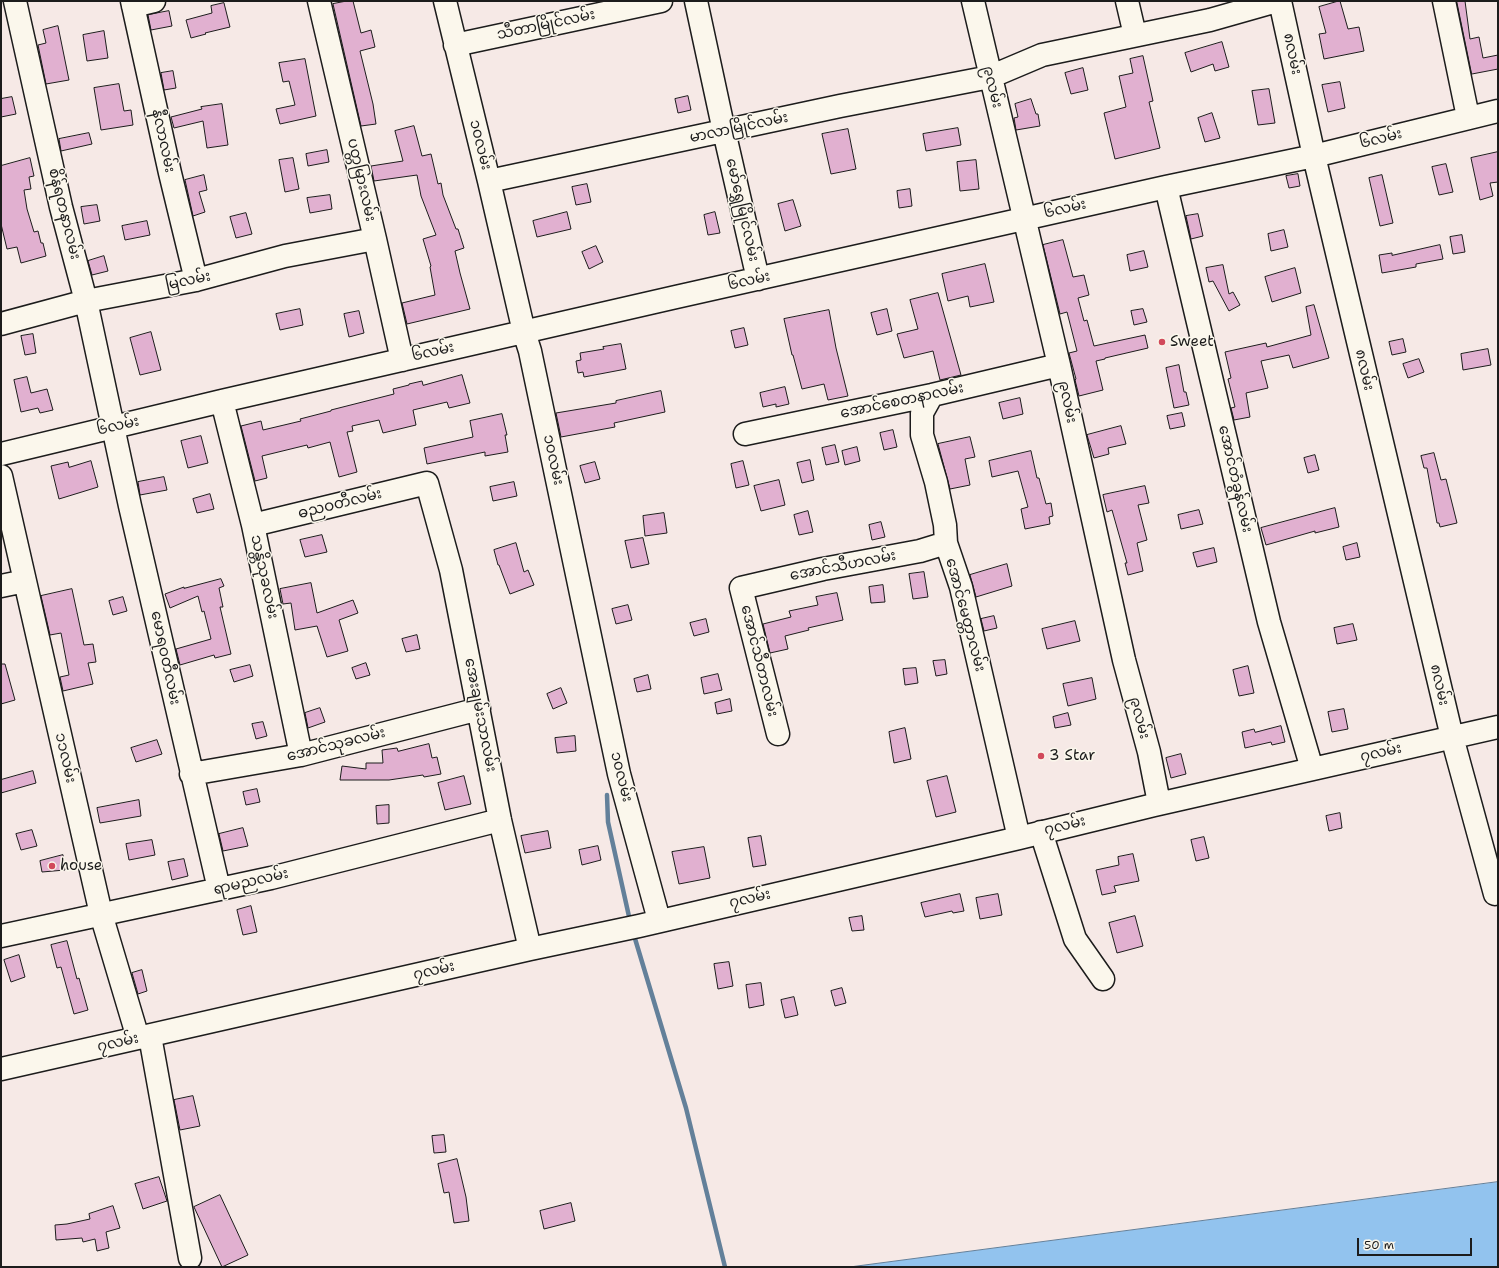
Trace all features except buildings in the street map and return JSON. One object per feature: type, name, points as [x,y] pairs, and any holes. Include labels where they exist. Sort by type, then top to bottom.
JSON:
[{"type":"street","name":"စိန်ရတနာလမ်း","points":[[15,1],[61,207],[86,301],[113,427]]},
{"type":"street","points":[[133,4],[154,1]]},
{"type":"street","name":"ပတ္တမြားလမ်း","points":[[318,1],[375,239],[402,360]]},
{"type":"street","name":"၁၀လမ်း","points":[[445,1],[524,332],[530,351],[649,923]]},
{"type":"street","name":"သီတာမြိုင်လမ်း","points":[[455,45],[661,1]]},
{"type":"street","name":"မော်ရွှေမြိုင်လမ်း","points":[[696,1],[758,279]]},
{"type":"street","name":"၉လမ်း","points":[[972,1],[1059,365],[1124,660],[1149,752],[1158,804]]},
{"type":"street","points":[[1127,1],[1135,35]]},
{"type":"street","name":"မာလာမြိုင်လမ်း","points":[[489,181],[840,106],[990,77],[1042,55],[1210,20],[1277,1]]},
{"type":"street","name":"၈လမ်း","points":[[1280,1],[1314,156],[1452,738],[1494,894],[1498,893]]},
{"type":"street","points":[[1444,1],[1468,117]]},
{"type":"street","name":"နီလာလမ်း","points":[[133,4],[170,173],[196,280]]},
{"type":"street","name":"၆လမ်း","points":[[1,454],[222,401],[1025,218],[1166,186],[1314,156],[1468,117],[1498,111]]},
{"type":"street","name":"အောင်တံခွန်လမ်း","points":[[1166,186],[1269,622],[1312,769]]},
{"type":"street","name":"မြလမ်း","points":[[1,324],[86,301],[196,280],[285,256],[375,239]]},
{"type":"street","name":"အောင်စေတနာလမ်း","points":[[745,434],[932,395],[1059,365]]},
{"type":"street","name":"အောင်မေတ္တာလမ်း","points":[[932,395],[922,413],[922,435],[936,482],[946,525],[946,543],[961,587],[1019,838]]},
{"type":"street","name":"သန္တိသုခလမ်း","points":[[222,401],[253,526],[301,755]]},
{"type":"street","name":"မောရဝတီလမ်း","points":[[113,427],[219,889]]},
{"type":"street","name":"၁၁လမ်း","points":[[1,476],[100,914],[144,1037],[190,1258]]},
{"type":"street","name":"ဓညဝတီလမ်း","points":[[253,526],[427,483]]},
{"type":"street","name":"အေးချမ်းသာလမ်း","points":[[427,483],[451,570],[500,820],[530,949]]},
{"type":"street","name":"အောင်သီဟလမ်း","points":[[741,588],[823,569],[920,551],[946,543]]},
{"type":"street","points":[[1,586],[25,581]]},
{"type":"street","name":"အောင်သီတာလမ်း","points":[[741,588],[778,734]]},
{"type":"street","name":"အောင်သုခလမ်း","points":[[192,774],[301,755],[479,709]]},
{"type":"street","name":"၇လမ်း","points":[[1,1070],[649,923],[1019,838],[1158,804],[1498,727]]},
{"type":"street","name":"ရာမညလမ်း","points":[[1,936],[271,878],[500,820]]},
{"type":"street","points":[[1041,832],[1075,939],[1103,979]]},
{"type":"water","points":[[1498,1182],[1498,1267],[850,1267]]},
{"type":"waterway","points":[[607,795],[608,822],[630,921]]},
{"type":"waterway","points":[[633,932],[686,1108],[725,1267]]},
{"type":"place","name":"Sweet","points":[[1162,342]]},
{"type":"place","name":"3 Star","points":[[1041,756]]},
{"type":"place","name":"house","points":[[52,866]]}]
